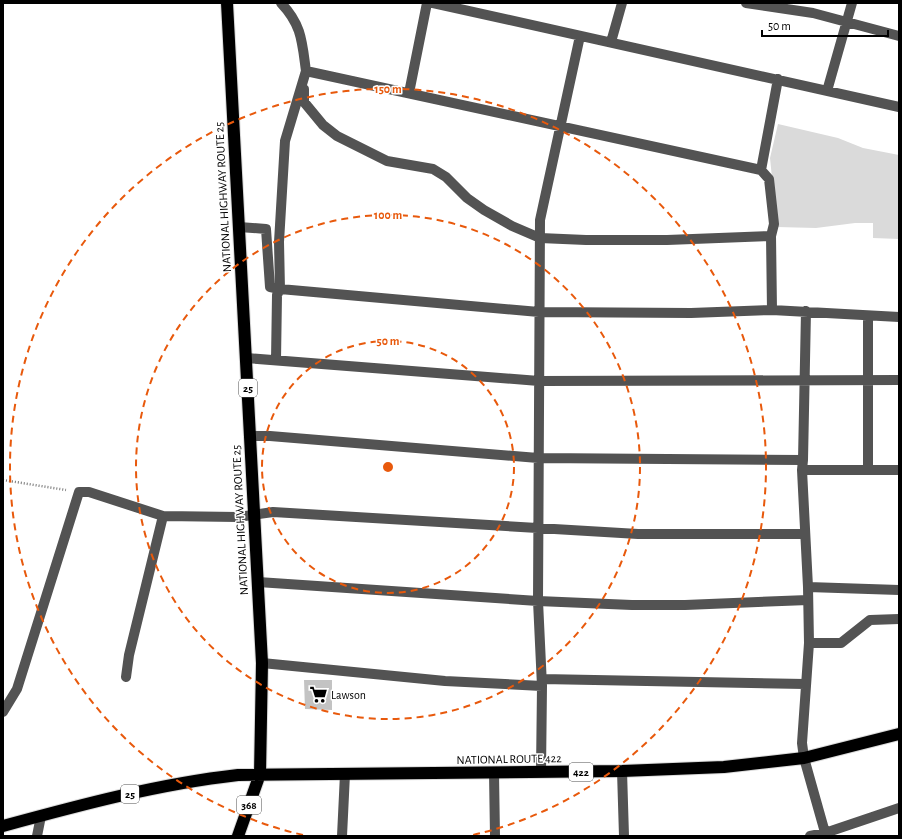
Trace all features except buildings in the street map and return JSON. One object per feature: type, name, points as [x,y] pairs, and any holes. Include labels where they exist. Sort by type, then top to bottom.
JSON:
[{"type":"highway","name":"NATIONAL HIGHWAY ROUTE 25","points":[[227,3],[262,663],[260,774]]},
{"type":"highway","name":"NATIONAL ROUTE 422","points":[[260,774],[494,773],[622,771],[724,767],[804,758],[899,734]]},
{"type":"highway","name":"25","points":[[3,826],[126,794],[204,779],[260,774]]},
{"type":"highway","name":"368","points":[[238,836],[260,774]]},
{"type":"street","points":[[281,3],[289,11],[299,28],[305,75],[304,102],[322,125],[337,136],[387,161],[433,169],[446,177],[467,198],[484,210],[512,226],[540,238],[586,240],[667,240],[771,236]]},
{"type":"street","points":[[409,93],[427,3]]},
{"type":"street","points":[[433,3],[899,107]]},
{"type":"street","points":[[611,42],[622,3]]},
{"type":"street","points":[[746,3],[813,14],[899,36]]},
{"type":"street","points":[[827,91],[852,3]]},
{"type":"street","points":[[541,772],[542,683],[538,601],[540,220],[580,36]]},
{"type":"street","points":[[305,75],[409,93],[760,170],[769,179],[774,224],[771,236],[772,310]]},
{"type":"street","points":[[276,360],[277,295],[280,289],[279,242],[285,141],[305,75]]},
{"type":"street","points":[[760,170],[778,79]]},
{"type":"street","points":[[239,227],[266,229],[270,287],[280,289],[539,312],[691,313],[772,310],[899,317]]},
{"type":"street","points":[[806,311],[802,465],[808,587],[809,643],[802,742],[804,758],[826,835]]},
{"type":"street","points":[[868,316],[868,470]]},
{"type":"street","points":[[246,358],[539,381],[899,380]]},
{"type":"street","points":[[250,436],[270,436],[538,458],[802,465],[868,470],[899,470]]},
{"type":"street","points":[[3,712],[17,690],[78,492],[89,492],[163,516],[238,517],[273,512],[638,534],[805,534]]},
{"type":"street","points":[[126,677],[129,655],[163,516]]},
{"type":"street","points":[[258,582],[538,601],[685,604],[808,600]]},
{"type":"street","points":[[808,587],[899,590]]},
{"type":"street","points":[[809,643],[841,643],[870,620],[899,619]]},
{"type":"street","points":[[262,663],[444,681],[805,684]]},
{"type":"street","points":[[622,771],[624,836]]},
{"type":"street","points":[[494,773],[496,836]]},
{"type":"street","points":[[342,836],[345,774]]},
{"type":"street","points":[[810,836],[826,835],[899,808]]},
{"type":"street","points":[[37,836],[41,816]]},
{"type":"path","points":[[3,480],[78,492]]},
{"type":"shaded area","points":[[778,124],[838,138],[863,148],[899,155],[899,239],[873,238],[873,223],[855,223],[816,228],[777,227],[770,158]]},
{"type":"place","name":"Lawson","points":[[318,695]]}]
